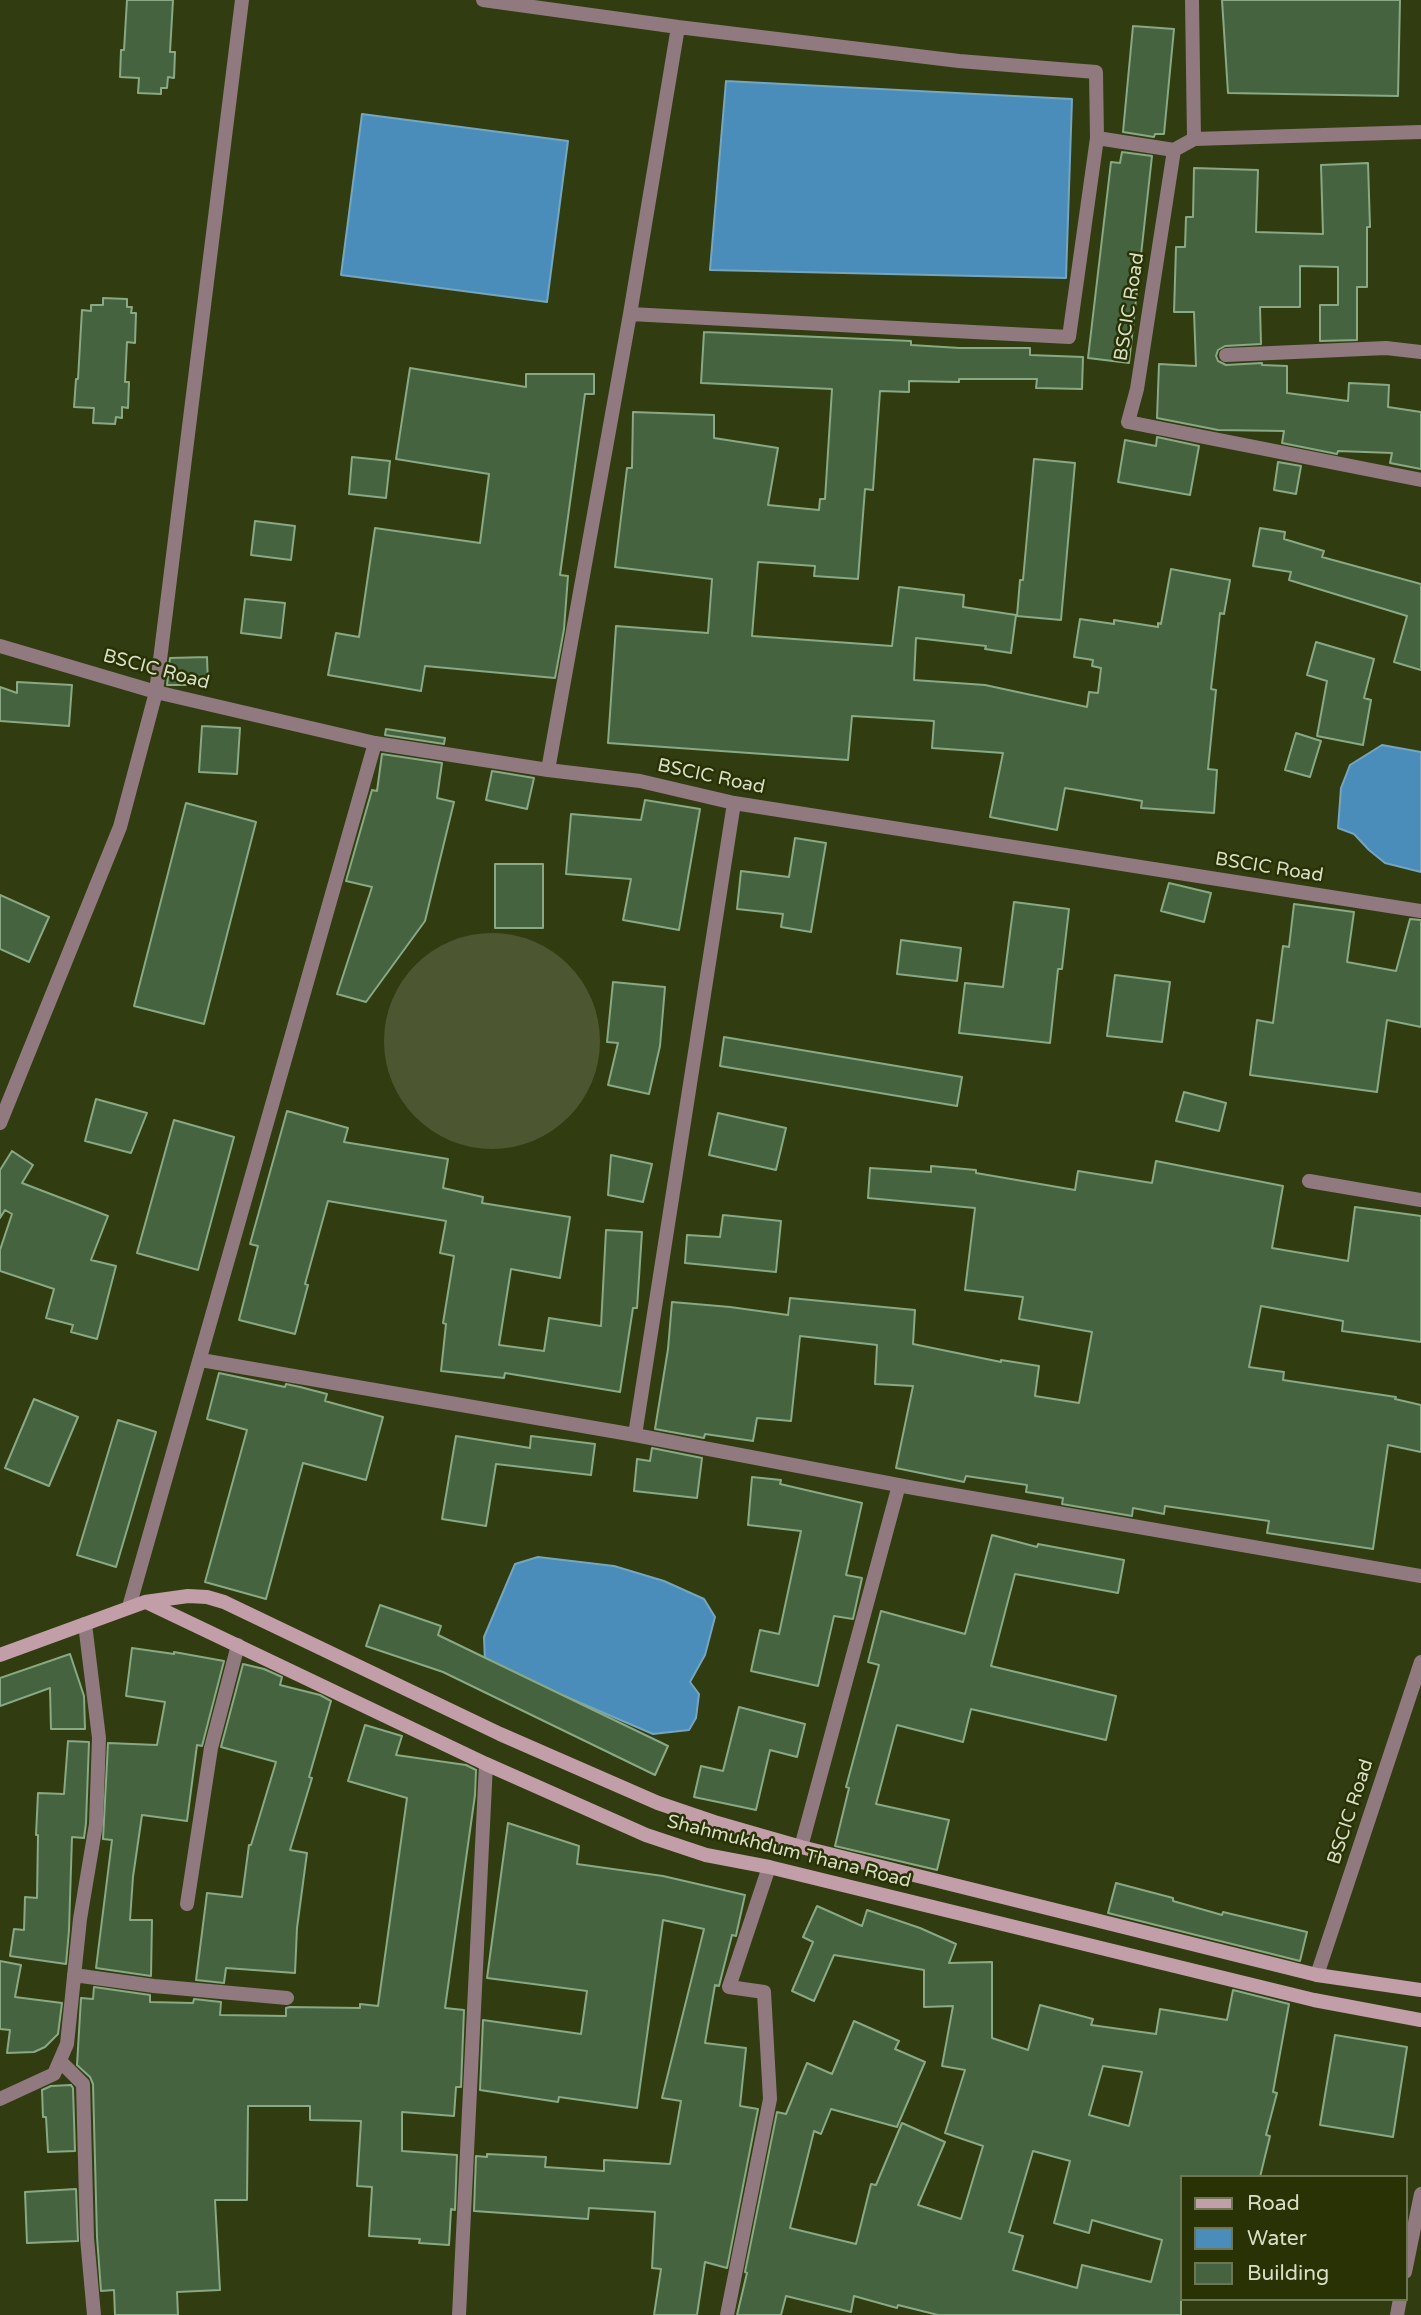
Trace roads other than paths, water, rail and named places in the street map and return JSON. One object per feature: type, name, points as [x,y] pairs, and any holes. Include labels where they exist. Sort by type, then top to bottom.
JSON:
[{"type":"main road","name":"Shahmukhdum Thana Road","points":[[0,1655],[145,1602],[188,1596],[207,1597],[224,1602],[500,1734],[658,1803],[801,1847],[1317,1975],[1421,1990]]},
{"type":"main road","name":"Shahmukhdum Thana Road","points":[[145,1602],[486,1764],[646,1835],[706,1855],[769,1867],[1314,2000],[1421,2020]]},
{"type":"street","points":[[0,1122],[120,827],[156,692],[242,0]]},
{"type":"street","points":[[483,0],[959,61],[1096,72],[1097,138],[1069,337],[630,314]]},
{"type":"street","points":[[1192,0],[1194,139]]},
{"type":"street","points":[[548,771],[630,314],[678,27]]},
{"type":"street","points":[[1097,138],[1174,150],[1194,139],[1421,132]]},
{"type":"street","name":"BSCIC Road","points":[[1174,150],[1137,389],[1128,422],[1421,480]]},
{"type":"street","points":[[1226,355],[1386,348],[1421,352]]},
{"type":"street","name":"BSCIC Road","points":[[0,646],[156,692],[375,743],[548,771],[640,781],[734,803],[1421,911]]},
{"type":"street","points":[[129,1607],[375,743]]},
{"type":"street","points":[[635,1435],[734,803]]},
{"type":"street","points":[[1309,1181],[1421,1200]]},
{"type":"street","points":[[201,1360],[1421,1576]]},
{"type":"street","points":[[801,1847],[899,1485]]},
{"type":"street","points":[[0,2099],[54,2074],[67,2044],[80,1919],[96,1825],[99,1738],[85,1624]]},
{"type":"street","points":[[187,1904],[211,1748],[238,1645]]},
{"type":"street","name":"BSCIC Road","points":[[1317,1975],[1421,1662]]},
{"type":"street","points":[[459,2315],[486,1764]]},
{"type":"street","points":[[727,2315],[770,2099],[765,1992],[729,1987],[769,1867]]},
{"type":"street","points":[[74,1975],[155,1986],[287,1998]]},
{"type":"street","points":[[60,2061],[83,2084],[87,2238],[94,2315]]},
{"type":"street","points":[[1407,2262],[1421,2194]]},
{"type":"water","points":[[726,81],[1072,99],[1066,278],[710,270]]},
{"type":"water","points":[[362,114],[568,141],[547,302],[341,275]]},
{"type":"water","points":[[1382,745],[1421,752],[1421,872],[1385,863],[1354,834],[1338,828],[1341,788],[1350,765]]},
{"type":"water","points":[[538,1557],[614,1566],[664,1581],[704,1599],[715,1617],[705,1655],[690,1682],[699,1694],[696,1718],[689,1730],[653,1734],[485,1662],[484,1637],[515,1564]]}]
